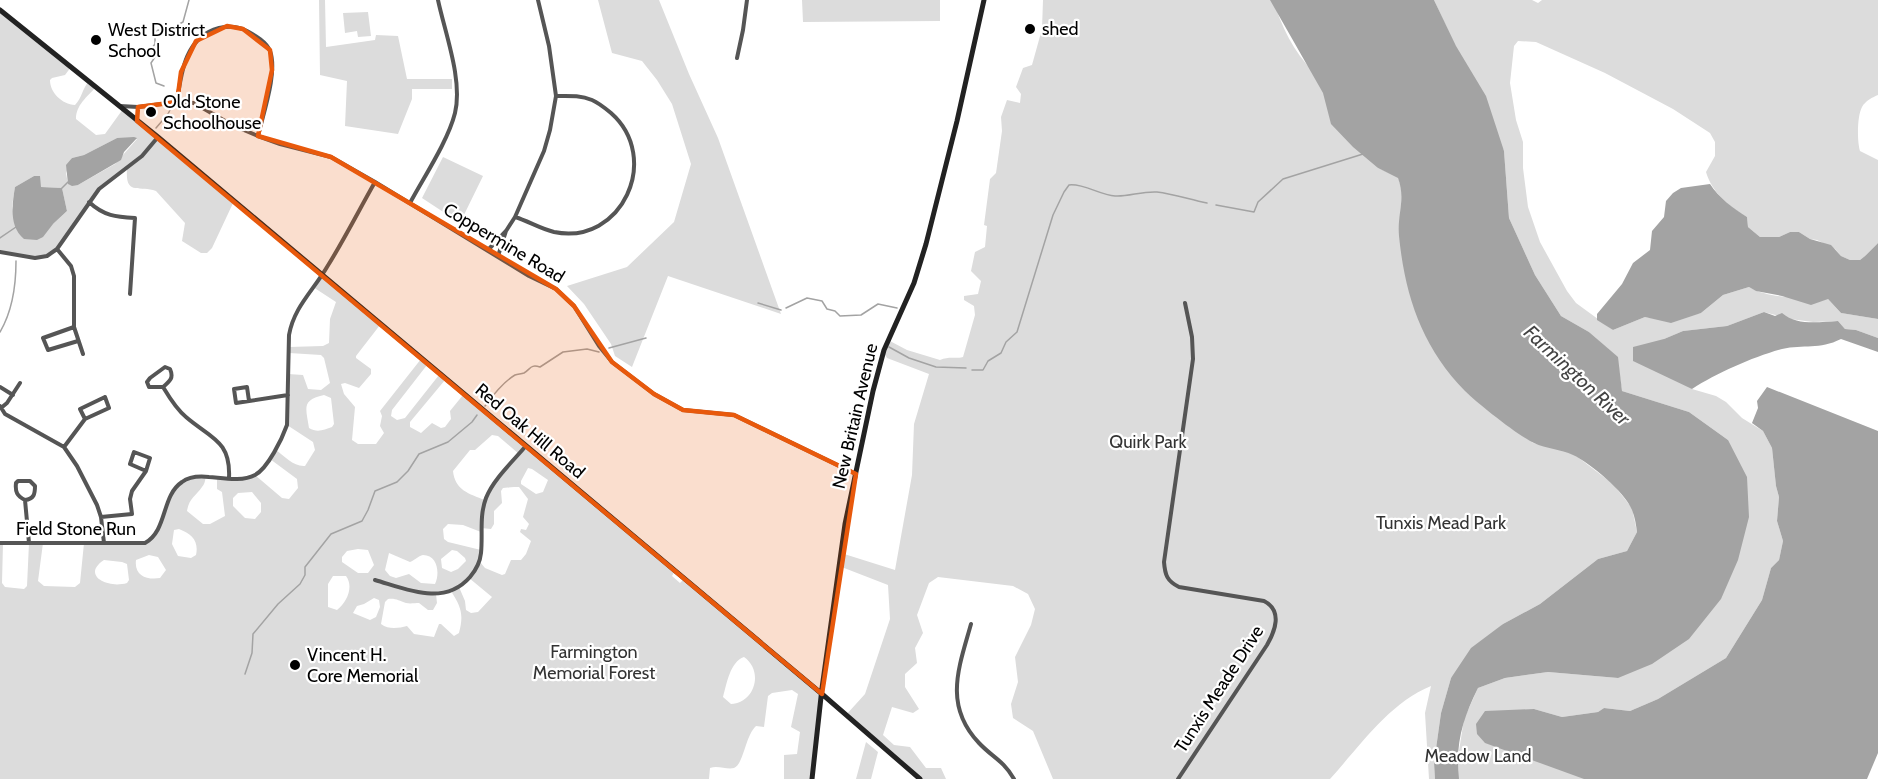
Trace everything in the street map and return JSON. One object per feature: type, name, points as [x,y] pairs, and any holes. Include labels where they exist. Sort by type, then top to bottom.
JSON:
[{"type":"street","points":[[410,203],[450,128],[456,112],[455,75],[438,0]]},
{"type":"street","points":[[488,250],[506,231],[515,217],[544,151],[550,130],[556,96],[549,46],[538,0]]},
{"type":"street","points":[[737,58],[747,0]]},
{"type":"street","name":"New Britain Avenue","points":[[812,779],[845,524],[873,391],[884,350],[914,283],[926,244],[984,0]]},
{"type":"street","points":[[0,10],[119,106]]},
{"type":"street","points":[[177,102],[181,72],[196,41],[211,30],[227,26],[243,29],[263,41],[270,50],[273,70],[258,136]]},
{"type":"street","points":[[515,217],[554,232],[571,233],[587,230],[601,224],[614,214],[623,204],[631,189],[634,152],[629,135],[618,119],[593,100],[577,96],[556,96]]},
{"type":"street","name":"Coppermine Road","points":[[119,106],[194,103],[232,125],[258,136],[331,157],[529,276],[556,289],[574,306],[612,362],[654,394],[683,410],[734,415],[856,474]]},
{"type":"street","name":"Red Oak Hill Road","points":[[119,106],[822,694],[917,778]]},
{"type":"street","points":[[137,121],[138,107]]},
{"type":"street","points":[[0,252],[35,258],[47,256],[57,249],[104,185],[134,162],[158,138]]},
{"type":"street","name":"Field Stone Run","points":[[0,543],[132,545],[145,543],[158,531],[172,493],[180,483],[190,477],[202,476],[242,479],[255,475],[265,466],[283,436],[286,425],[291,322],[297,309],[322,276],[375,182]]},
{"type":"street","points":[[90,202],[104,214],[135,218],[130,294]]},
{"type":"street","points":[[498,256],[506,231]]},
{"type":"street","points":[[57,249],[70,266],[74,276],[74,327],[83,354]]},
{"type":"street","name":"Tunxis Meade Drive","points":[[1178,779],[1267,645],[1274,632],[1276,620],[1274,610],[1264,601],[1179,587],[1166,578],[1164,571],[1170,521],[1193,359],[1192,337],[1185,303]]},
{"type":"street","points":[[74,327],[43,338],[48,350],[78,341]]},
{"type":"street","points":[[165,367],[170,369],[172,375],[171,381],[163,387],[149,387],[147,382],[165,367]]},
{"type":"street","points":[[20,383],[7,403],[0,408],[6,414],[64,447],[77,466],[101,517],[104,543]]},
{"type":"street","points":[[0,387],[13,394]]},
{"type":"street","points":[[163,387],[183,415],[222,445],[230,464],[229,478]]},
{"type":"street","points":[[249,401],[247,387],[234,389],[236,403],[249,401],[288,395]]},
{"type":"street","points":[[64,447],[86,419],[109,408],[105,397],[80,409],[86,419]]},
{"type":"street","points":[[375,580],[430,594],[455,589],[465,583],[480,562],[481,524],[487,496],[525,447]]},
{"type":"street","points":[[101,517],[132,514],[130,499],[132,491],[146,471],[150,458],[134,452],[130,464],[146,471]]},
{"type":"street","points":[[18,481],[30,481],[35,486],[32,498],[25,500],[17,495],[15,490],[18,481]]},
{"type":"street","points":[[25,500],[29,543]]},
{"type":"street","points":[[971,624],[959,667],[956,692],[958,709],[979,743],[999,758],[1014,779]]},
{"type":"highlighted area","points":[[227,26],[243,29],[270,50],[272,70],[258,136],[331,157],[556,289],[574,306],[612,362],[654,394],[683,410],[734,415],[856,474],[822,694],[137,121],[138,107],[177,102],[181,72],[196,41]]},
{"type":"green space","points":[[319,0],[325,0],[326,47],[375,40],[376,35],[398,36],[407,79],[452,79],[452,89],[412,89],[412,99],[398,134],[345,126],[347,81],[320,75]]},
{"type":"green space","points":[[598,0],[659,0],[718,138],[781,314],[668,276],[632,367],[615,356],[611,344],[584,304],[567,286],[627,267],[674,222],[691,164],[672,104],[657,80],[642,61],[612,53]]},
{"type":"green space","points":[[802,0],[940,0],[940,21],[803,22]]},
{"type":"green space","points":[[1043,0],[1273,0],[1294,47],[1313,71],[1378,168],[1398,177],[1402,190],[1399,233],[1501,419],[1533,443],[1575,455],[1613,484],[1632,508],[1637,532],[1627,551],[1598,559],[1540,604],[1503,624],[1451,678],[1441,713],[1434,763],[1435,779],[1429,779],[1425,713],[1431,686],[1388,714],[1330,779],[1053,779],[1033,731],[1013,718],[1011,704],[1018,682],[1015,657],[1031,625],[1035,609],[1028,594],[1013,586],[938,577],[929,583],[917,615],[923,633],[915,648],[917,663],[905,674],[905,687],[919,709],[913,713],[892,707],[883,735],[894,745],[910,747],[926,768],[941,768],[946,779],[920,779],[846,715],[865,694],[890,619],[888,585],[839,566],[841,553],[895,570],[912,475],[914,424],[929,374],[887,358],[883,351],[888,340],[907,350],[940,360],[963,357],[975,315],[974,306],[964,300],[964,296],[978,294],[981,281],[971,271],[975,252],[985,247],[987,226],[984,225],[990,179],[996,173],[1002,131],[1001,117],[1007,100],[1020,103],[1021,94],[1016,87],[1023,68],[1032,65],[1042,29]]},
{"type":"green space","name":"Meadow Land","points":[[1434,0],[1532,0],[1538,3],[1542,0],[1878,0],[1878,95],[1862,107],[1858,135],[1860,151],[1878,160],[1878,243],[1860,260],[1850,260],[1841,256],[1835,249],[1799,232],[1790,232],[1779,237],[1760,237],[1748,227],[1747,217],[1733,208],[1712,186],[1706,172],[1715,156],[1715,142],[1710,133],[1673,109],[1605,73],[1536,42],[1518,41],[1514,46],[1510,83],[1516,120],[1523,142],[1523,168],[1528,207],[1540,242],[1576,303],[1613,330],[1645,317],[1665,320],[1701,313],[1723,295],[1749,287],[1778,296],[1828,299],[1841,313],[1878,319],[1878,338],[1856,330],[1845,329],[1838,321],[1813,322],[1764,312],[1727,326],[1683,331],[1664,339],[1692,389],[1716,396],[1726,402],[1742,418],[1763,431],[1772,448],[1779,497],[1777,521],[1783,541],[1779,560],[1771,568],[1762,600],[1726,658],[1658,699],[1630,711],[1604,708],[1598,712],[1562,717],[1534,709],[1596,779],[1457,779],[1456,770],[1464,719],[1478,688],[1505,678],[1548,672],[1618,678],[1728,440],[1689,412],[1622,391],[1617,357],[1589,332],[1561,316],[1535,275],[1509,218],[1504,151]]},
{"type":"green space","points":[[0,10],[71,67],[65,75],[50,80],[54,93],[61,100],[75,105],[89,81],[96,87],[80,105],[76,119],[96,135],[105,134],[123,109],[234,201],[212,248],[207,253],[201,253],[182,241],[185,223],[156,191],[134,188],[128,183],[127,169],[99,189],[57,249],[47,256],[35,258],[0,252]],"holes":[[[117,138],[137,139],[115,164],[78,185],[68,184],[66,173],[72,158],[84,155]],[[34,176],[40,177],[40,187],[62,188],[67,211],[53,224],[15,223],[12,206],[15,187]]]},
{"type":"green space","points":[[368,12],[371,36],[358,37],[357,31],[345,33],[343,13]]},
{"type":"green space","points":[[443,157],[483,176],[460,223],[422,198]]},
{"type":"green space","name":"Farmington Memorial Forest","points":[[322,276],[380,325],[356,356],[371,369],[371,374],[359,388],[345,383],[341,384],[344,394],[355,407],[352,440],[358,444],[376,444],[384,433],[380,426],[382,416],[380,411],[421,359],[427,365],[392,410],[391,416],[397,420],[405,418],[439,375],[445,380],[410,422],[410,427],[421,433],[432,423],[441,428],[445,427],[451,419],[450,411],[463,395],[675,571],[672,576],[680,583],[684,579],[822,694],[812,779],[784,779],[784,755],[797,754],[800,732],[791,727],[798,694],[792,690],[772,693],[768,696],[764,727],[756,726],[752,731],[740,761],[734,768],[710,768],[709,779],[0,779],[0,543],[3,543],[2,583],[5,587],[24,589],[27,586],[29,543],[43,543],[38,581],[44,586],[75,587],[80,583],[84,543],[145,543],[158,528],[175,488],[182,481],[191,477],[206,476],[204,485],[191,500],[187,511],[203,524],[210,524],[225,516],[222,492],[217,489],[217,477],[242,479],[255,475],[282,498],[289,499],[298,488],[297,479],[270,459],[275,449],[293,463],[301,466],[305,466],[315,450],[313,442],[287,425],[288,374],[303,375],[308,389],[321,390],[330,383],[324,358],[321,355],[289,353],[289,347],[323,346],[329,343],[330,319],[336,302],[313,287]],"holes":[[[324,395],[331,398],[334,424],[332,427],[318,431],[309,428],[306,410],[308,402]],[[492,435],[498,436],[519,454],[485,500],[460,487],[453,471],[470,450],[475,450]],[[528,468],[548,480],[543,492],[536,494],[521,484]],[[519,487],[528,499],[523,517],[529,524],[526,530],[521,529],[520,532],[531,541],[521,560],[511,560],[505,574],[502,575],[485,568],[480,562],[481,550],[444,539],[443,529],[448,524],[463,525],[481,532],[481,528],[491,529],[494,524],[494,511],[502,503],[503,488]],[[252,492],[261,503],[261,512],[255,519],[245,518],[233,506],[233,498],[238,493]],[[179,529],[194,539],[197,550],[196,555],[191,558],[178,556],[172,544],[174,530]],[[358,549],[368,550],[374,565],[368,573],[358,573],[342,562],[342,557],[347,551]],[[452,550],[457,551],[466,561],[451,572],[442,568],[441,559]],[[389,553],[410,562],[423,555],[432,558],[435,562],[437,575],[435,584],[421,583],[409,574],[396,578],[390,576],[385,570]],[[149,555],[158,557],[166,570],[160,578],[142,576],[137,570],[136,560]],[[104,560],[122,562],[127,564],[129,580],[127,583],[112,584],[99,579],[95,571]],[[333,576],[346,576],[349,585],[348,594],[344,603],[337,610],[328,607],[328,584]],[[469,578],[492,597],[478,612],[471,613],[466,610],[459,587]],[[451,591],[461,611],[459,633],[454,636],[441,624],[434,637],[414,634],[407,626],[391,628],[381,624],[385,602],[388,599],[419,603],[428,610],[433,610],[437,603],[436,594]],[[374,598],[379,600],[380,607],[376,617],[370,620],[353,613],[357,606]],[[744,657],[754,670],[755,678],[751,692],[746,698],[731,704],[723,697],[732,668]]]},
{"type":"green space","points":[[866,742],[878,752],[871,779],[856,779]]},
{"type":"water","name":"Farmington River","points":[[1270,0],[1434,0],[1456,46],[1486,96],[1504,151],[1509,218],[1535,275],[1561,316],[1589,332],[1618,357],[1622,391],[1689,412],[1728,440],[1747,477],[1749,517],[1738,560],[1721,599],[1689,639],[1652,664],[1618,678],[1548,672],[1505,678],[1478,688],[1461,732],[1458,754],[1459,779],[1435,779],[1434,763],[1441,713],[1451,678],[1471,648],[1503,624],[1540,604],[1598,559],[1627,551],[1637,532],[1635,518],[1622,495],[1597,471],[1573,455],[1543,447],[1509,427],[1465,391],[1437,357],[1418,320],[1406,279],[1399,236],[1401,193],[1398,178],[1378,168],[1331,124],[1323,93]]},
{"type":"water","points":[[117,138],[137,138],[124,152],[121,160],[78,185],[68,184],[66,165],[72,158],[84,155]]},
{"type":"water","points":[[34,176],[40,176],[41,187],[62,188],[67,211],[43,237],[37,240],[24,239],[19,234],[13,215],[15,187]]},
{"type":"water","points":[[1710,184],[1717,194],[1747,217],[1748,227],[1760,237],[1779,237],[1790,232],[1799,232],[1810,239],[1831,245],[1841,256],[1850,260],[1860,260],[1878,243],[1878,319],[1841,313],[1828,299],[1811,305],[1756,291],[1749,287],[1723,295],[1701,313],[1671,323],[1645,317],[1613,330],[1597,320],[1597,314],[1622,284],[1633,263],[1650,250],[1652,231],[1664,217],[1666,201],[1681,188]]},
{"type":"water","points":[[1764,312],[1775,316],[1782,313],[1801,322],[1838,321],[1845,329],[1856,330],[1878,338],[1878,352],[1841,339],[1818,346],[1782,349],[1736,366],[1692,389],[1633,361],[1633,347],[1664,339],[1683,331],[1727,326]]},
{"type":"water","points":[[1767,387],[1878,431],[1878,753],[1867,779],[1584,779],[1485,743],[1477,734],[1476,724],[1485,711],[1534,709],[1562,717],[1598,712],[1604,708],[1630,711],[1658,699],[1726,658],[1762,600],[1771,568],[1779,560],[1783,541],[1777,521],[1779,497],[1772,448],[1763,431],[1752,423],[1758,408],[1757,401]]},
{"type":"waterway","points":[[164,86],[156,83],[151,63],[155,57],[152,48],[155,44],[155,32],[166,31],[183,22],[189,0]]},
{"type":"waterway","points":[[156,128],[171,108]]},
{"type":"waterway","points":[[1216,205],[1254,212],[1258,202],[1283,179],[1363,154]]},
{"type":"waterway","points":[[61,189],[68,182]]},
{"type":"waterway","points":[[972,370],[983,370],[988,361],[1001,353],[1006,342],[1017,332],[1053,215],[1069,185],[1115,196],[1157,192],[1207,203]]},
{"type":"waterway","points":[[0,238],[16,227]]},
{"type":"waterway","points":[[0,332],[13,298],[16,261]]},
{"type":"waterway","points":[[786,308],[807,298],[822,301],[827,309],[835,311],[840,316],[861,315],[878,304],[897,308]]},
{"type":"waterway","points":[[758,303],[781,310]]},
{"type":"waterway","points":[[609,348],[646,338]]},
{"type":"waterway","points":[[889,347],[909,358],[936,367],[966,368]]},
{"type":"waterway","points":[[485,406],[498,389],[515,375],[524,373],[532,367],[540,367],[563,352],[587,349],[599,352]]},
{"type":"waterway","points":[[245,674],[252,653],[253,634],[278,604],[300,584],[305,575],[305,567],[331,534],[362,521],[375,491],[397,482],[408,471],[419,454],[448,442],[477,415]]},
{"type":"place","name":"shed","points":[[1030,29]]},
{"type":"place","name":"West District School","points":[[96,40]]},
{"type":"place","name":"Old Stone Schoolhouse","points":[[151,112]]},
{"type":"place","name":"Vincent H. Core Memorial","points":[[295,665]]},
{"type":"park label","name":"Quirk Park","points":[[1148,442]]},
{"type":"park label","name":"Tunxis Mead Park","points":[[1441,523]]}]
